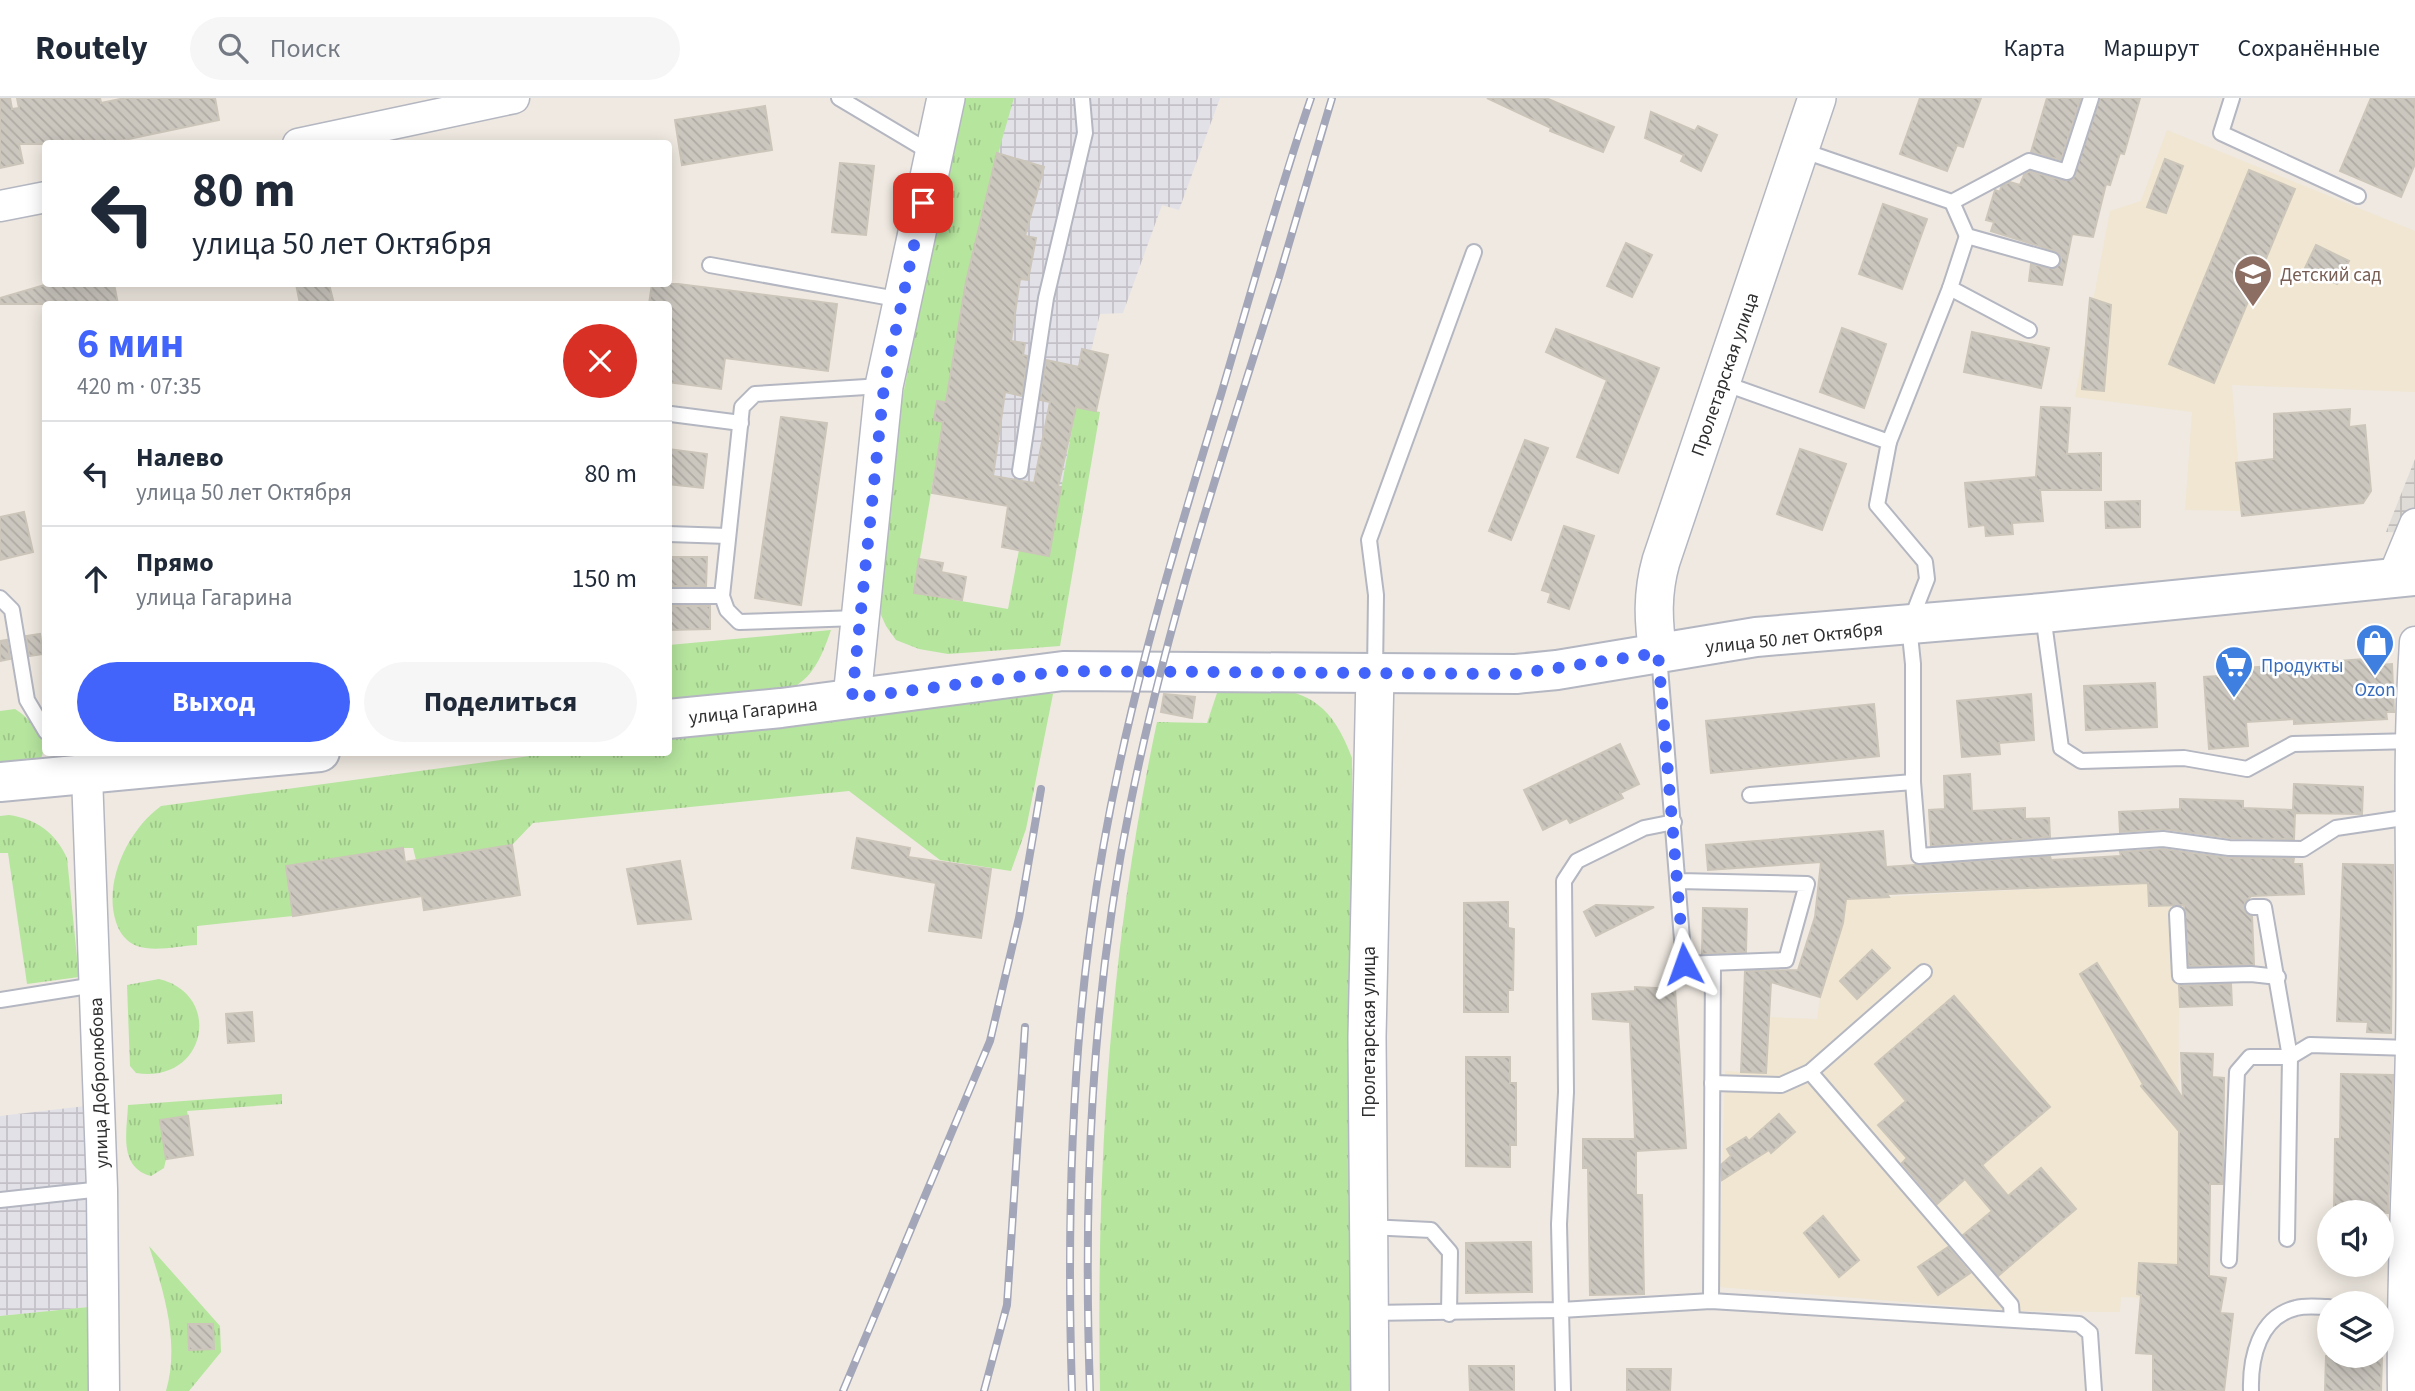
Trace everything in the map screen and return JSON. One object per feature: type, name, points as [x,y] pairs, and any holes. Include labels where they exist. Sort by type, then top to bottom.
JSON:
[{"type":"main road","name":"улица 50 лет Октября","points":[[1088,671],[1516,674],[1756,637],[2043,613],[2404,577]]},
{"type":"main road","name":"улица Гагарина","points":[[672,719],[1063,671],[1088,671]]},
{"type":"main road","points":[[0,782],[70,772],[270,756]]},
{"type":"street","points":[[317,140],[514,98]]},
{"type":"street","points":[[852,698],[884,386],[946,98]]},
{"type":"street","name":"Пролетарская улица","points":[[1658,653],[1653,619],[1654,585],[1817,98]]},
{"type":"street","points":[[0,206],[42,198]]},
{"type":"street","points":[[2404,577],[2415,524]]},
{"type":"street","points":[[2403,1391],[2414,867],[2410,817],[2415,642]]},
{"type":"street","name":"Пролетарская улица","points":[[1370,1391],[1367,1037],[1375,674]]},
{"type":"street","name":"улица Добролюбова","points":[[70,772],[95,985],[102,1189],[104,1391]]},
{"type":"lane","points":[[839,98],[933,154]]},
{"type":"lane","points":[[1020,471],[1046,298],[1085,133],[1082,98]]},
{"type":"lane","points":[[1800,150],[1952,202],[2029,161],[2067,172],[2091,98]]},
{"type":"lane","points":[[2232,98],[2221,133],[2358,196]]},
{"type":"lane","points":[[1952,202],[1967,236],[1950,288],[1889,443],[1877,505],[1926,562],[1927,579],[1909,625],[1913,664],[1913,782],[1920,856],[2163,839],[2229,848],[2303,849],[2336,828],[2410,817]]},
{"type":"lane","points":[[1967,236],[2052,260]]},
{"type":"lane","points":[[1375,674],[1376,595],[1369,540],[1474,253]]},
{"type":"lane","points":[[710,265],[902,300]]},
{"type":"lane","points":[[1950,288],[2029,330]]},
{"type":"lane","points":[[1720,382],[1889,443]]},
{"type":"lane","points":[[859,618],[739,622],[727,610],[722,596],[728,536],[742,407],[755,394],[884,386]]},
{"type":"lane","points":[[672,414],[741,423]]},
{"type":"lane","points":[[672,534],[728,536]]},
{"type":"lane","points":[[672,596],[722,596]]},
{"type":"lane","points":[[0,598],[12,610],[27,700],[42,725]]},
{"type":"lane","points":[[2043,613],[2062,748],[2081,761],[2183,758],[2247,769],[2293,744],[2412,741]]},
{"type":"lane","points":[[1658,653],[1684,964],[1786,960],[1807,884],[1679,881]]},
{"type":"lane","points":[[1750,795],[1913,782]]},
{"type":"lane","points":[[1563,1391],[1559,1224],[1566,1092],[1564,881],[1577,861],[1644,828],[1674,822]]},
{"type":"lane","points":[[2253,907],[2264,907],[2290,1057],[2287,1239]]},
{"type":"lane","points":[[2177,914],[2180,976],[2252,974],[2278,977]]},
{"type":"lane","points":[[1711,1301],[1713,964]]},
{"type":"lane","points":[[1712,1083],[1781,1085],[1810,1072],[1924,972]]},
{"type":"lane","points":[[0,1000],[95,985]]},
{"type":"lane","points":[[2229,1261],[2237,1072],[2250,1057],[2290,1057],[2310,1045],[2411,1048]]},
{"type":"lane","points":[[1810,1072],[2011,1305],[2012,1318]]},
{"type":"lane","points":[[0,1200],[102,1189]]},
{"type":"lane","points":[[1369,1227],[1431,1230],[1450,1252],[1450,1314]]},
{"type":"lane","points":[[1370,1313],[1450,1314],[1711,1301],[2079,1324],[2090,1333],[2094,1391]]},
{"type":"lane","points":[[2250,1391],[2250,1363],[2268,1323],[2296,1308],[2317,1307]]},
{"type":"shaded area","points":[[1014,98],[1220,98],[1179,210],[1162,205],[1123,313],[1100,314],[1091,351],[1108,355],[1096,411],[1076,407],[1049,555],[1002,547],[1008,506],[932,493],[943,422],[934,420],[937,401],[946,402],[966,282],[997,153]]},
{"type":"shaded area","name":"Детский сад","points":[[2167,130],[2415,231],[2415,392],[2232,385],[2242,511],[2185,510],[2192,412],[2075,397],[2110,211],[2141,201]]},
{"type":"shaded area","points":[[2415,459],[2415,533],[2386,532]]},
{"type":"shaded area","points":[[2148,883],[2184,905],[2187,986],[2179,986],[2177,1299],[2121,1297],[2120,1312],[2017,1311],[1719,1287],[1725,1071],[1766,1073],[1769,1017],[1817,1019],[1820,997],[1843,923],[1846,899]]},
{"type":"shaded area","points":[[86,1106],[89,1307],[0,1316],[0,1116]]},
{"type":"green space","points":[[964,98],[1014,98],[975,249],[946,402],[937,401],[943,422],[914,593],[1008,609],[1019,550],[1049,555],[1076,407],[1100,412],[1060,646],[948,654],[919,649],[896,640],[877,606],[882,505],[940,202]]},
{"type":"green space","points":[[831,630],[814,668],[797,685],[772,694],[716,701],[672,704],[672,645]]},
{"type":"green space","points":[[1219,687],[1284,690],[1316,703],[1341,734],[1352,758],[1357,1391],[1100,1391],[1101,1223],[1109,1055],[1117,971],[1141,805],[1157,722],[1207,723]]},
{"type":"green space","points":[[1011,694],[1053,694],[1026,829],[1011,871],[940,860],[849,791],[533,823],[512,845],[416,860],[413,848],[403,848],[286,866],[293,916],[197,926],[197,945],[144,948],[130,942],[116,922],[113,890],[121,858],[138,829],[161,806],[530,756],[672,756],[672,737]]},
{"type":"green space","points":[[15,709],[35,727],[42,742],[41,758],[36,766],[0,769],[0,711]]},
{"type":"green space","points":[[9,815],[44,828],[57,841],[67,858],[79,977],[27,984],[8,853],[0,853],[0,816]]},
{"type":"green space","points":[[159,979],[180,988],[193,1002],[199,1019],[198,1036],[191,1052],[178,1065],[160,1073],[136,1073],[130,1066],[127,985]]},
{"type":"green space","points":[[282,1094],[282,1104],[187,1111],[188,1116],[161,1120],[166,1159],[164,1168],[151,1176],[133,1165],[129,1156],[126,1137],[128,1105]]},
{"type":"green space","points":[[149,1246],[220,1326],[221,1352],[189,1391],[166,1391],[170,1373],[171,1336],[165,1299]]},
{"type":"green space","points":[[89,1307],[89,1391],[0,1391],[0,1316]]},
{"type":"building","points":[[0,98],[10,98],[12,109],[19,108],[17,98],[100,98],[101,103],[125,98],[215,98],[219,120],[124,140],[42,140],[42,144],[19,144],[23,163],[0,168]]},
{"type":"building","points":[[1487,98],[1546,98],[1614,127],[1603,152],[1550,131],[1551,128]]},
{"type":"building","points":[[1920,98],[1981,98],[1963,147],[1957,145],[1947,171],[1900,154]]},
{"type":"building","points":[[2047,98],[2081,98],[2061,160],[2031,152]]},
{"type":"building","points":[[2100,98],[2140,98],[2124,154],[2120,153],[2110,185],[2106,184],[2093,237],[2072,234],[2062,285],[2029,281],[2031,264],[2054,269],[2061,263],[2061,257],[2055,251],[1991,231],[1994,222],[1986,220],[1995,190],[2000,192],[2001,187],[2010,182],[2020,185],[2024,175],[2030,171],[2064,181],[2073,179]]},
{"type":"building","points":[[2371,98],[2415,98],[2415,164],[2401,197],[2340,171]]},
{"type":"building","points":[[765,106],[772,150],[682,165],[675,120]]},
{"type":"building","points":[[1651,112],[1695,131],[1698,126],[1717,135],[1701,171],[1681,161],[1684,155],[1645,138]]},
{"type":"building","points":[[997,153],[1044,167],[1025,236],[1036,238],[1028,280],[1020,279],[1011,341],[1025,343],[1023,355],[1028,356],[1022,396],[1005,392],[993,476],[1034,483],[1050,402],[1040,400],[1046,360],[1079,367],[1082,349],[1108,355],[1096,411],[1076,407],[1058,487],[1061,487],[1049,556],[1002,547],[1008,506],[932,493],[943,422],[934,420],[937,401],[946,402],[966,282]]},
{"type":"building","points":[[2165,159],[2183,166],[2166,213],[2147,207]]},
{"type":"building","points":[[840,163],[874,166],[866,235],[832,232]]},
{"type":"building","points":[[2249,170],[2295,189],[2214,383],[2169,364]]},
{"type":"building","points":[[1883,204],[1927,219],[1902,289],[1859,274]]},
{"type":"building","points":[[1626,243],[1652,255],[1632,297],[1607,286]]},
{"type":"building","points":[[2316,245],[2349,261],[2337,284],[2305,268]]},
{"type":"building","points":[[672,284],[678,284],[837,304],[828,371],[725,358],[721,389],[672,383],[672,301],[649,301],[652,287],[672,287]]},
{"type":"building","points":[[42,286],[115,287],[117,301],[0,304],[0,298]]},
{"type":"building","points":[[297,287],[330,287],[333,301],[299,301]]},
{"type":"building","points":[[2090,298],[2111,305],[2104,391],[2082,389]]},
{"type":"building","points":[[1842,328],[1886,344],[1864,408],[1820,392]]},
{"type":"building","points":[[1556,329],[1659,368],[1618,473],[1577,457],[1607,380],[1546,352]]},
{"type":"building","points":[[1972,332],[2049,348],[2041,388],[1964,372]]},
{"type":"building","points":[[2041,407],[2070,408],[2067,454],[2101,453],[2101,490],[2040,490],[2043,521],[2012,523],[2013,534],[1986,536],[1985,525],[1969,527],[1965,483],[2036,477]]},
{"type":"building","points":[[2350,409],[2349,427],[2365,425],[2371,491],[2363,503],[2242,516],[2236,463],[2274,459],[2274,414]]},
{"type":"building","points":[[781,417],[827,423],[801,605],[755,598]]},
{"type":"building","points":[[1525,440],[1548,448],[1511,540],[1489,531]]},
{"type":"building","points":[[1800,449],[1846,464],[1822,530],[1777,514]]},
{"type":"building","points":[[672,450],[707,454],[703,488],[672,484]]},
{"type":"building","points":[[2140,501],[2140,527],[2106,528],[2105,502]]},
{"type":"building","points":[[24,512],[33,552],[0,560],[0,517]]},
{"type":"building","points":[[1564,526],[1594,536],[1569,609],[1548,602],[1551,593],[1542,590]]},
{"type":"building","points":[[672,557],[707,557],[706,586],[672,586]]},
{"type":"building","points":[[919,559],[943,563],[941,572],[966,577],[962,600],[914,593]]},
{"type":"building","points":[[672,606],[710,606],[710,629],[672,630]]},
{"type":"building","points":[[40,634],[42,654],[29,656],[26,636]]},
{"type":"building","points":[[7,640],[10,659],[0,661],[0,641]]},
{"type":"building","points":[[2377,658],[2377,665],[2392,664],[2394,712],[2386,712],[2387,719],[2294,724],[2294,719],[2246,722],[2248,746],[2209,749],[2204,677],[2234,675],[2233,669]]},
{"type":"building","points":[[2155,683],[2157,727],[2086,730],[2084,686]]},
{"type":"building","points":[[1164,694],[1195,697],[1192,718],[1161,712]]},
{"type":"building","points":[[2031,694],[2034,740],[1999,743],[2000,754],[1962,757],[1957,701]]},
{"type":"building","points":[[1874,704],[1879,756],[1711,773],[1706,721]]},
{"type":"building","points":[[1620,744],[1639,784],[1620,793],[1623,798],[1570,823],[1567,818],[1543,830],[1524,790]]},
{"type":"building","points":[[1970,774],[1972,811],[2025,808],[2025,819],[2049,818],[2050,837],[1931,846],[1929,810],[1945,809],[1944,776]]},
{"type":"building","points":[[2294,784],[2363,787],[2362,814],[2295,813],[2294,839],[2230,838],[2164,829],[2120,832],[2119,812],[2180,809],[2180,799],[2243,801],[2243,808],[2293,810]]},
{"type":"building","points":[[1883,831],[1886,867],[2050,856],[2051,860],[2121,856],[2120,852],[2163,849],[2229,858],[2294,858],[2293,864],[2302,864],[2304,894],[2251,896],[2245,902],[2244,911],[2252,916],[2254,965],[2189,966],[2184,905],[2149,906],[2148,883],[1887,894],[1889,897],[1846,899],[1843,923],[1820,997],[1771,982],[1766,1073],[1741,1072],[1745,971],[1798,970],[1815,917],[1821,862],[1708,870],[1706,845]]},
{"type":"building","points":[[857,838],[910,848],[908,857],[991,869],[981,938],[929,931],[936,883],[852,868]]},
{"type":"building","points":[[512,845],[520,895],[424,910],[422,896],[293,916],[286,866],[403,848],[405,862]]},
{"type":"building","points":[[680,861],[691,919],[638,924],[627,869]]},
{"type":"building","points":[[2343,864],[2393,865],[2391,1033],[2367,1032],[2368,1022],[2337,1021]]},
{"type":"building","points":[[1508,902],[1508,928],[1514,929],[1513,990],[1508,990],[1508,1012],[1464,1012],[1464,903]]},
{"type":"building","points":[[1596,905],[1654,907],[1596,936],[1584,912]]},
{"type":"building","points":[[1703,908],[1747,909],[1746,952],[1702,954]]},
{"type":"building","points":[[1872,950],[1890,968],[1857,999],[1840,981]]},
{"type":"building","points":[[2097,963],[2183,1099],[2181,1053],[2213,1054],[2212,1077],[2224,1078],[2223,1184],[2210,1184],[2209,1276],[2226,1278],[2220,1313],[2233,1314],[2224,1391],[2153,1391],[2153,1354],[2136,1353],[2141,1295],[2137,1294],[2139,1263],[2178,1265],[2179,1131],[2141,1086],[2143,1084],[2080,974]]},
{"type":"building","points":[[2231,984],[2232,1005],[2180,1007],[2179,986]]},
{"type":"building","points":[[1635,987],[1675,989],[1686,1148],[1636,1151],[1636,1195],[1642,1195],[1644,1294],[1590,1295],[1588,1168],[1583,1168],[1583,1139],[1635,1139],[1630,1022],[1593,1019],[1592,994],[1635,991]]},
{"type":"building","points":[[1954,996],[2050,1107],[1982,1165],[2008,1196],[2041,1168],[2076,1209],[1998,1276],[1963,1235],[1992,1211],[1965,1179],[1937,1204],[1902,1163],[1907,1158],[1878,1125],[1906,1101],[1875,1064]]},
{"type":"building","points":[[252,1012],[254,1041],[228,1043],[226,1014]]},
{"type":"building","points":[[1466,1057],[1510,1057],[1510,1083],[1516,1083],[1516,1145],[1510,1145],[1510,1167],[1466,1166]]},
{"type":"building","points":[[2341,1074],[2393,1075],[2388,1200],[2334,1200],[2335,1139],[2340,1139]]},
{"type":"building","points":[[1779,1114],[1795,1132],[1771,1153],[1769,1150],[1722,1180],[1721,1165],[1731,1156],[1727,1149],[1746,1137],[1749,1141]]},
{"type":"building","points":[[188,1116],[193,1155],[166,1159],[160,1120]]},
{"type":"building","points":[[1823,1216],[1859,1260],[1839,1277],[1804,1233]]},
{"type":"building","points":[[1531,1242],[1532,1292],[1466,1293],[1466,1243]]},
{"type":"building","points":[[1948,1247],[1970,1273],[1938,1295],[1918,1267]]},
{"type":"building","points":[[188,1324],[213,1324],[214,1349],[189,1350]]},
{"type":"building","points":[[1469,1366],[1514,1366],[1514,1391],[1470,1391]]},
{"type":"building","points":[[2326,1368],[2382,1368],[2381,1391],[2325,1391]]},
{"type":"building","points":[[1627,1369],[1671,1369],[1670,1391],[1627,1391]]},
{"type":"railway","points":[[1072,1391],[1070,1217],[1074,1100],[1084,984],[1101,858],[1129,723],[1163,589],[1311,98]]},
{"type":"railway","points":[[1090,1391],[1089,1169],[1099,1021],[1117,874],[1145,734],[1179,603],[1332,98]]},
{"type":"railway","points":[[843,1391],[990,1041],[1019,918],[1041,789]]},
{"type":"railway","points":[[984,1391],[1007,1305],[1025,1027]]},
{"type":"place","name":"Детский сад","points":[[2253,308]]},
{"type":"place","name":"Ozon","points":[[2375,677]]},
{"type":"place","name":"Продукты","points":[[2234,699]]},
{"type":"route","points":[[923,203],[884,386],[852,698],[1063,671],[1516,674],[1658,653],[1684,964]]}]
